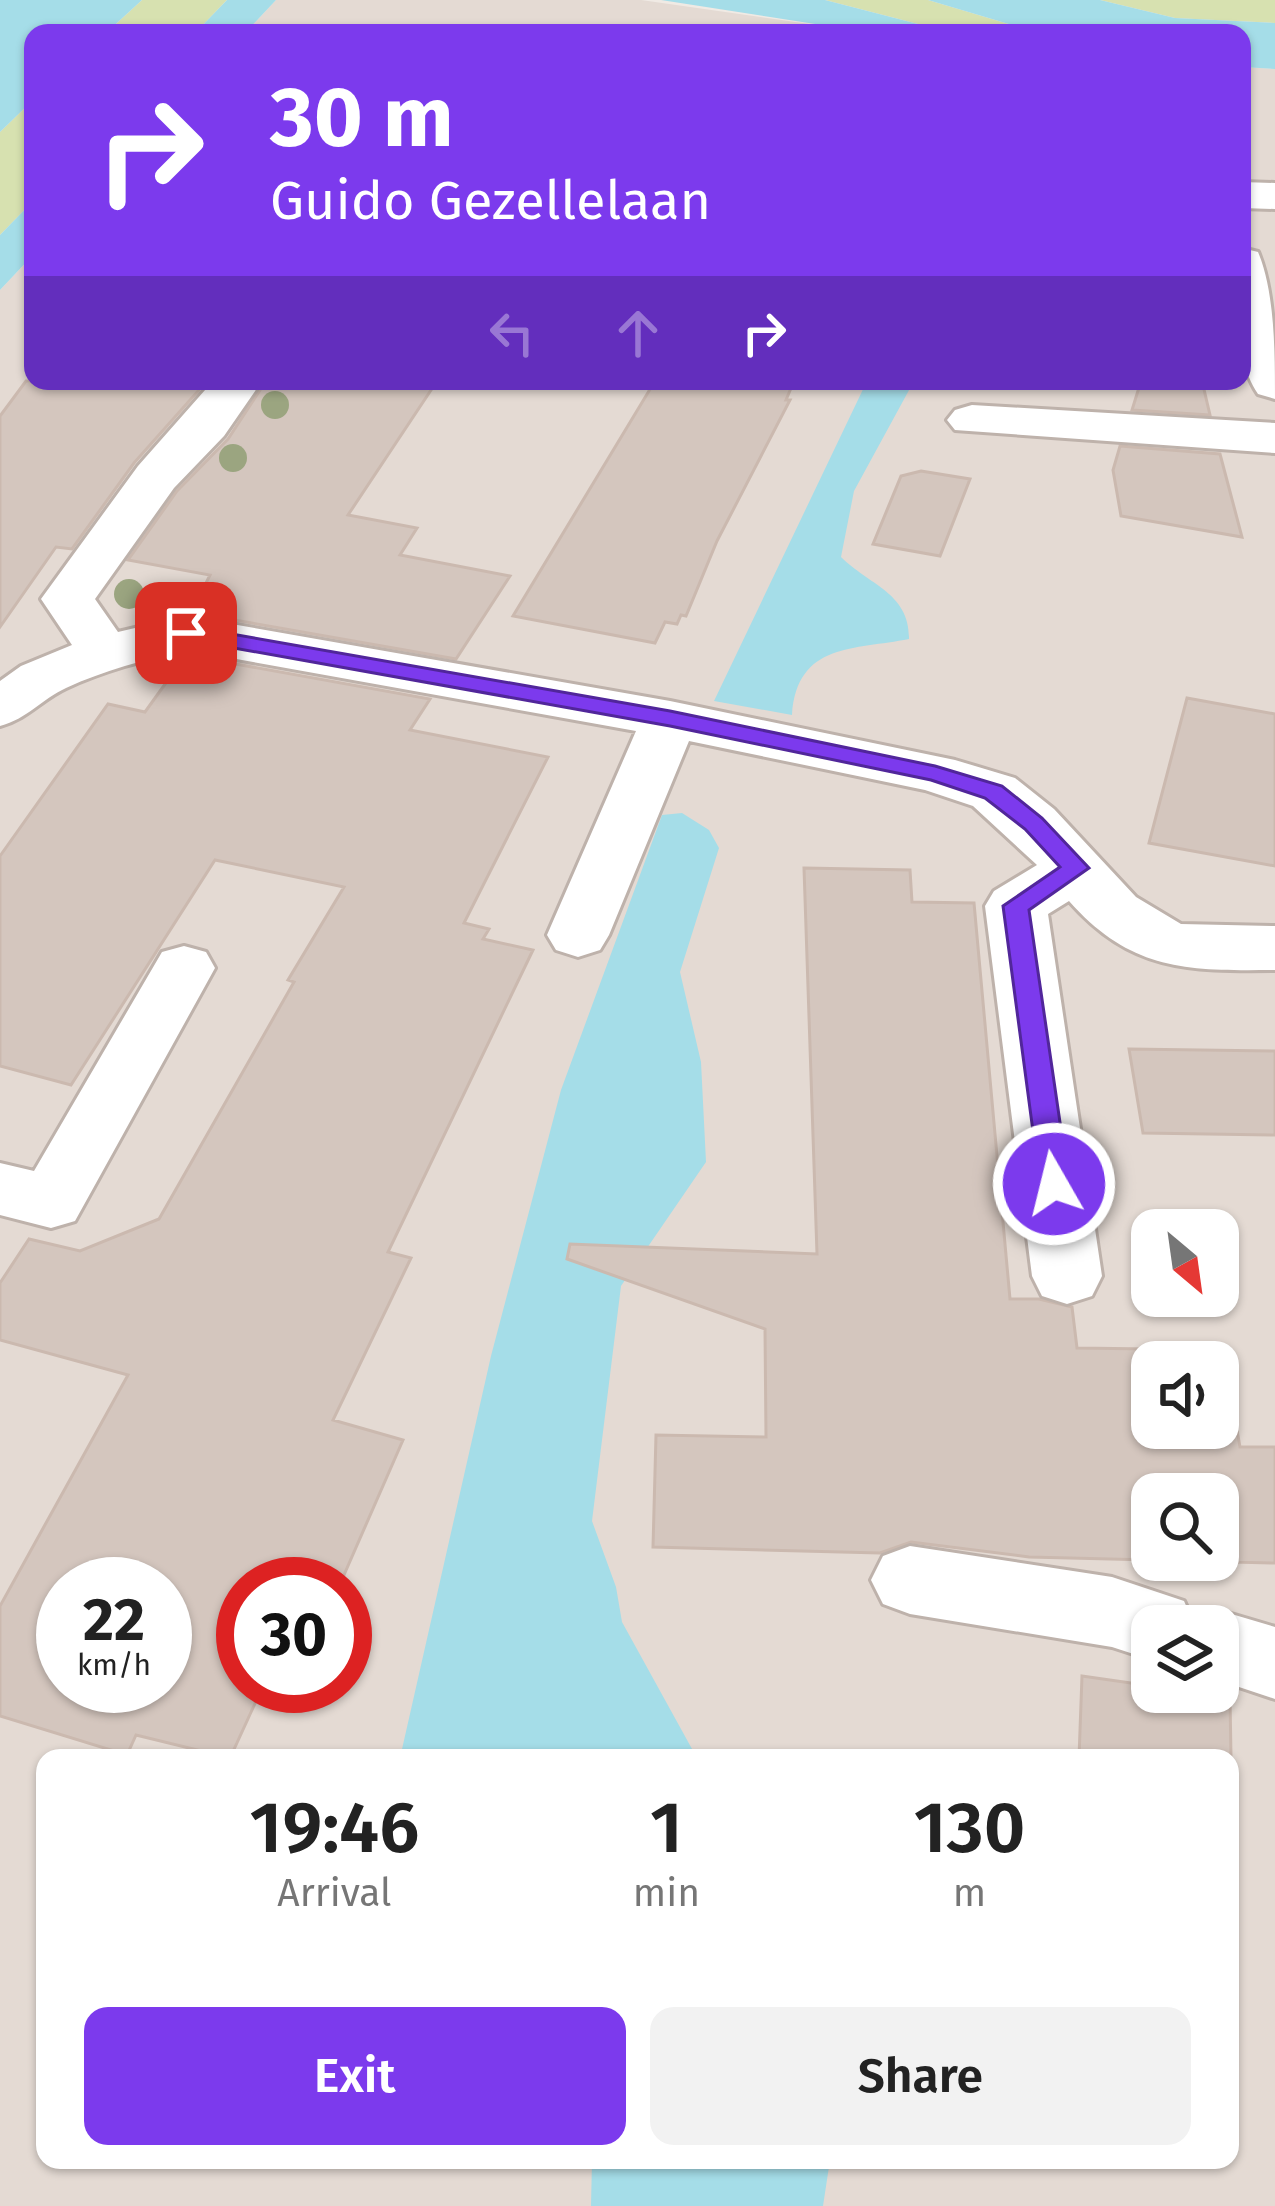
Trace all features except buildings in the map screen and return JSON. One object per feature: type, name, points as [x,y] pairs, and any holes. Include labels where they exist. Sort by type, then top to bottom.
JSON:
[{"type":"street","points":[[1251,295],[1275,384]]},
{"type":"street","points":[[104,652],[68,599],[156,477],[206,425],[231,390]]},
{"type":"street","points":[[972,420],[1275,438]]},
{"type":"street","points":[[0,708],[41,678],[104,652],[186,633],[215,634],[670,719],[935,773],[994,792],[1034,824],[1114,912],[1164,943],[1196,949],[1275,948]]},
{"type":"street","points":[[578,935],[670,719]]},
{"type":"street","points":[[1067,1276],[1016,906],[1076,868]]},
{"type":"street","points":[[0,1189],[51,1202],[184,968]]},
{"type":"street","points":[[910,1580],[1131,1618]]},
{"type":"street","points":[[1239,1652],[1275,1663]]},
{"type":"shaded area","points":[[276,0],[641,0],[810,24],[253,24]]},
{"type":"shaded area","points":[[1251,68],[1275,69],[1275,2206],[0,2206],[0,290],[24,265],[24,390],[1251,390]]},
{"type":"green space","points":[[142,0],[227,0],[204,24],[116,24]]},
{"type":"green space","points":[[825,0],[928,0],[1009,24],[918,24]]},
{"type":"green space","points":[[1100,0],[1275,0],[1275,23],[1175,18]]},
{"type":"green space","points":[[24,109],[24,210],[0,235],[0,132]]},
{"type":"water","points":[[0,0],[142,0],[116,24],[24,24],[24,109],[0,132]]},
{"type":"water","points":[[227,0],[276,0],[253,24],[204,24]]},
{"type":"water","points":[[661,0],[825,0],[918,24],[815,24]]},
{"type":"water","points":[[928,0],[1100,0],[1175,18],[1275,23],[1275,69],[1251,68],[1251,24],[1009,24]]},
{"type":"water","points":[[24,210],[24,265],[0,290],[0,235]]},
{"type":"water","points":[[863,390],[909,390],[854,491],[841,557],[895,600],[908,623],[909,639],[850,649],[817,662],[796,691],[792,715],[714,701]]},
{"type":"water","points":[[682,813],[709,830],[719,848],[680,972],[701,1062],[706,1162],[621,1286],[592,1521],[616,1587],[622,1622],[692,1749],[402,1749],[491,1356],[561,1090],[662,815]]},
{"type":"water","points":[[592,2169],[829,2169],[823,2206],[591,2206]]},
{"type":"route","points":[[186,633],[215,634],[670,719],[935,773],[994,792],[1034,824],[1076,868],[1016,906],[1054,1184]]}]
